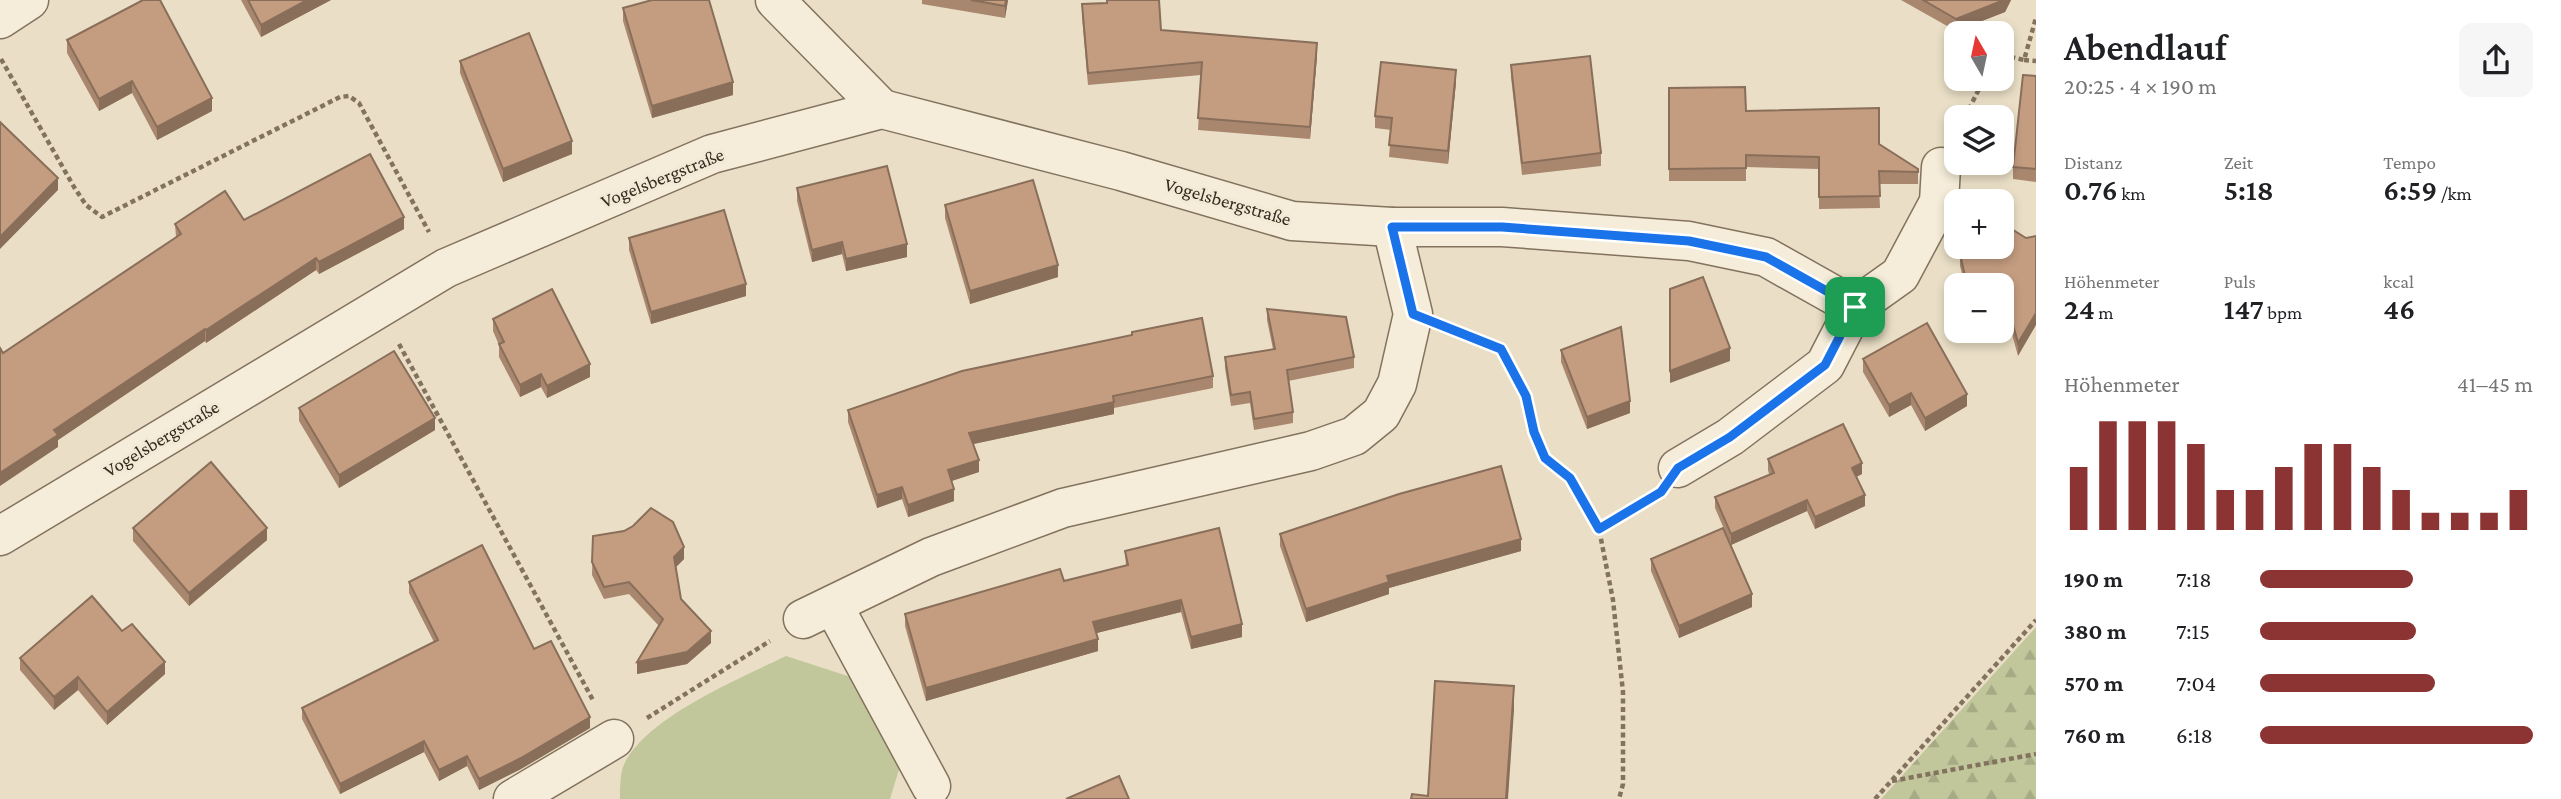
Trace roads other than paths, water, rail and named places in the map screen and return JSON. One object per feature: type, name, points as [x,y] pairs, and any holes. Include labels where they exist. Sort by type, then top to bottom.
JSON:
[{"type":"street","points":[[0,19],[29,0]]},
{"type":"street","points":[[775,0],[882,109]]},
{"type":"street","name":"Vogelsbergstraße","points":[[0,536],[446,268],[712,154],[882,109],[1121,171],[1292,221],[1392,227],[1502,227],[1689,241],[1766,257],[1855,307]]},
{"type":"street","points":[[1678,468],[1730,437],[1825,365],[1855,307],[1900,275],[1939,202],[1941,167]]},
{"type":"street","points":[[931,786],[818,612],[931,557],[1063,508],[1311,451],[1354,436],[1381,414],[1397,384],[1413,314],[1392,227]]},
{"type":"street","points":[[513,799],[614,739]]}]
